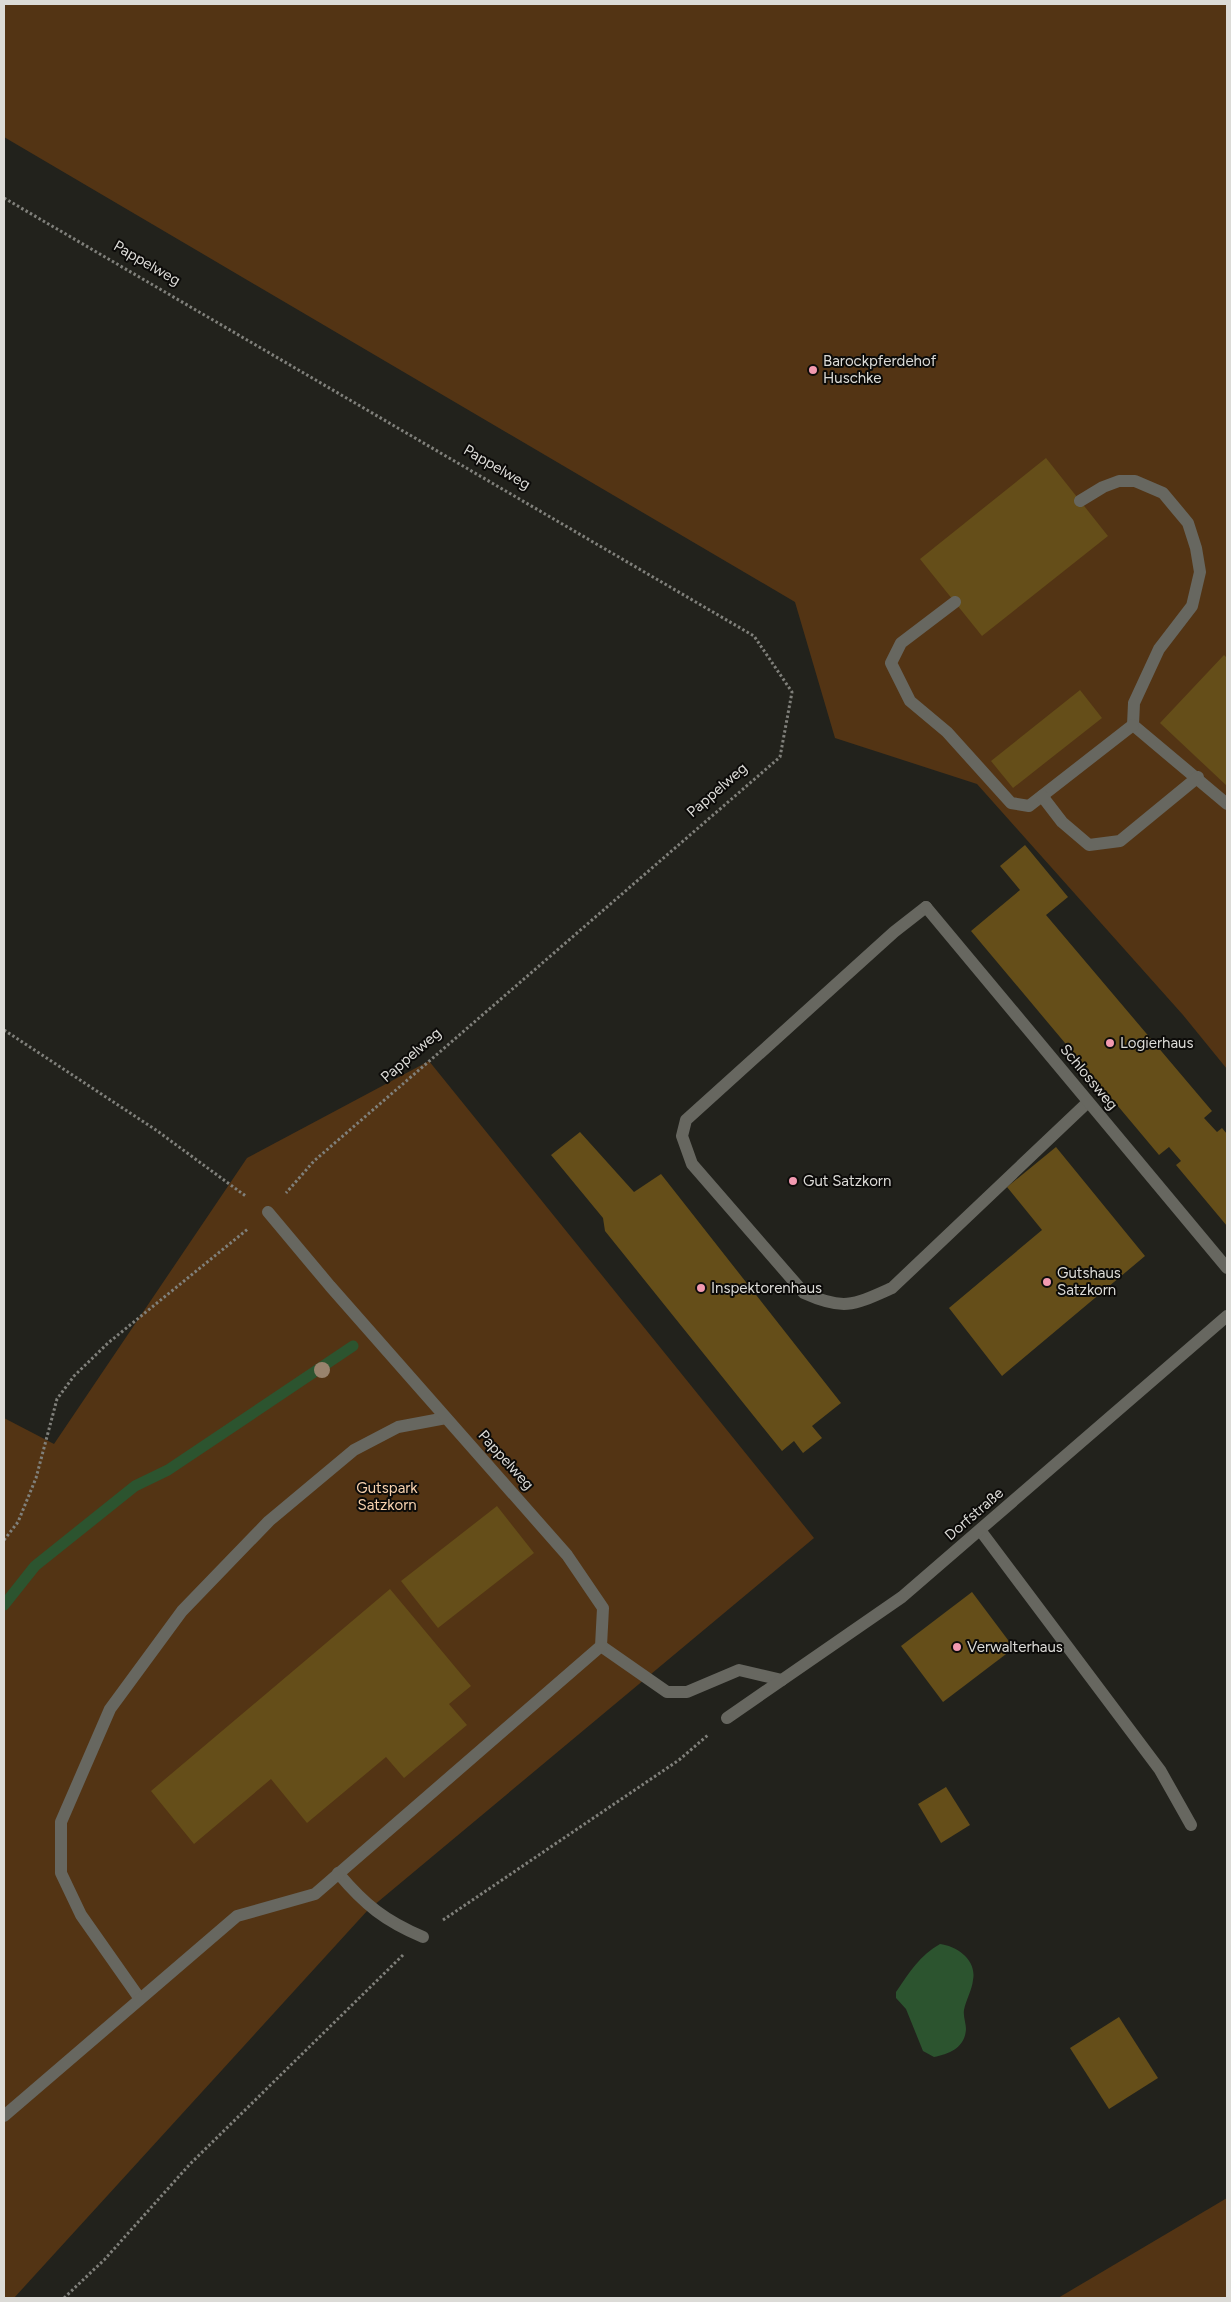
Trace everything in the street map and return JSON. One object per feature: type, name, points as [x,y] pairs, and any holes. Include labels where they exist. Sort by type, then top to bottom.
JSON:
[{"type":"street","points":[[1080,501],[1103,487],[1119,481],[1135,481],[1163,493],[1188,523],[1196,548],[1200,572],[1192,606],[1159,649],[1134,703],[1134,725]]},
{"type":"street","points":[[955,602],[902,643],[891,663],[910,702],[947,732],[1011,803],[1029,806],[1134,725]]},
{"type":"street","points":[[1134,725],[1198,777],[1227,804]]},
{"type":"street","points":[[1042,796],[1062,822],[1089,846],[1120,841],[1198,777]]},
{"type":"street","name":"Schlossweg","points":[[1088,1102],[892,1288],[858,1303],[829,1304],[804,1293],[692,1164],[682,1136],[686,1120],[894,932],[926,907],[1227,1268]]},
{"type":"street","name":"Pappelweg","points":[[268,1212],[567,1555],[603,1608],[601,1646]]},
{"type":"street","name":"Dorfstraße","points":[[727,1718],[902,1597],[1227,1316]]},
{"type":"street","points":[[140,1999],[81,1915],[61,1873],[61,1822],[110,1709],[182,1611],[269,1521],[354,1450],[398,1427],[446,1418]]},
{"type":"street","points":[[980,1530],[1160,1770],[1191,1826]]},
{"type":"street","points":[[4,2116],[237,1916],[315,1894],[601,1646],[667,1692],[688,1692],[739,1670],[782,1680]]},
{"type":"street","points":[[338,1873],[360,1899],[394,1925],[423,1937]]},
{"type":"path","name":"Pappelweg","points":[[4,198],[754,636],[792,692],[780,757],[314,1160],[268,1212]]},
{"type":"path","points":[[4,1030],[156,1130],[268,1212],[108,1343],[74,1376],[58,1399],[36,1478],[18,1522],[4,1540]]},
{"type":"path","points":[[64,2298],[105,2258],[190,2164],[423,1937],[450,1914],[679,1760],[727,1718]]},
{"type":"green space","name":"Barockpferdehof Huschke","points":[[4,4],[1227,4],[1227,1069],[1183,1015],[977,784],[835,738],[795,602],[4,137]]},
{"type":"green space","name":"Gutspark Satzkorn","points":[[429,1061],[814,1538],[367,1911],[14,2298],[4,2298],[4,1418],[54,1444],[247,1158]]},
{"type":"green space","points":[[1227,2198],[1227,2298],[1058,2298]]},
{"type":"shaded area","points":[[940,1944],[953,1948],[964,1955],[972,1966],[973,1973],[972,1984],[964,2010],[966,2029],[963,2041],[950,2052],[934,2057],[923,2051],[906,2009],[896,1998],[896,1992],[910,1971],[921,1959]]},
{"type":"building","points":[[1046,458],[1108,536],[982,636],[920,559]]},
{"type":"building","points":[[1224,655],[1227,658],[1227,786],[1160,723]]},
{"type":"building","points":[[1080,690],[1102,718],[1013,788],[991,761]]},
{"type":"building","name":"Logierhaus","points":[[1025,845],[1068,897],[1046,915],[1212,1111],[1204,1118],[1217,1132],[1222,1128],[1227,1134],[1227,1226],[1176,1165],[1181,1161],[1169,1147],[1159,1155],[971,931],[1020,890],[1000,866]]},
{"type":"building","name":"Inspektorenhaus","points":[[580,1132],[634,1192],[661,1174],[841,1403],[812,1426],[822,1438],[803,1453],[794,1441],[782,1451],[605,1231],[603,1218],[551,1155]]},
{"type":"building","name":"Gutshaus Satzkorn","points":[[1056,1147],[1145,1256],[1002,1376],[949,1308],[1042,1230],[1007,1187]]},
{"type":"building","points":[[497,1506],[534,1553],[438,1628],[401,1581]]},
{"type":"building","points":[[390,1589],[471,1686],[449,1704],[467,1725],[404,1778],[386,1757],[307,1823],[271,1779],[194,1844],[151,1791]]},
{"type":"building","name":"Verwalterhaus","points":[[972,1592],[1014,1648],[943,1702],[901,1646]]},
{"type":"building","points":[[946,1787],[970,1825],[941,1843],[918,1804]]},
{"type":"building","points":[[1119,2017],[1158,2078],[1109,2109],[1070,2048]]},
{"type":"waterway","points":[[4,1605],[35,1566],[135,1486],[168,1470],[353,1346]]},
{"type":"place","name":"Barockpferdehof Huschke","points":[[813,370]]},
{"type":"place","name":"Logierhaus","points":[[1110,1043]]},
{"type":"place","name":"Gut Satzkorn","points":[[793,1181]]},
{"type":"place","name":"Gutshaus Satzkorn","points":[[1047,1282]]},
{"type":"place","name":"Inspektorenhaus","points":[[701,1288]]},
{"type":"place","name":"Verwalterhaus","points":[[957,1647]]}]
